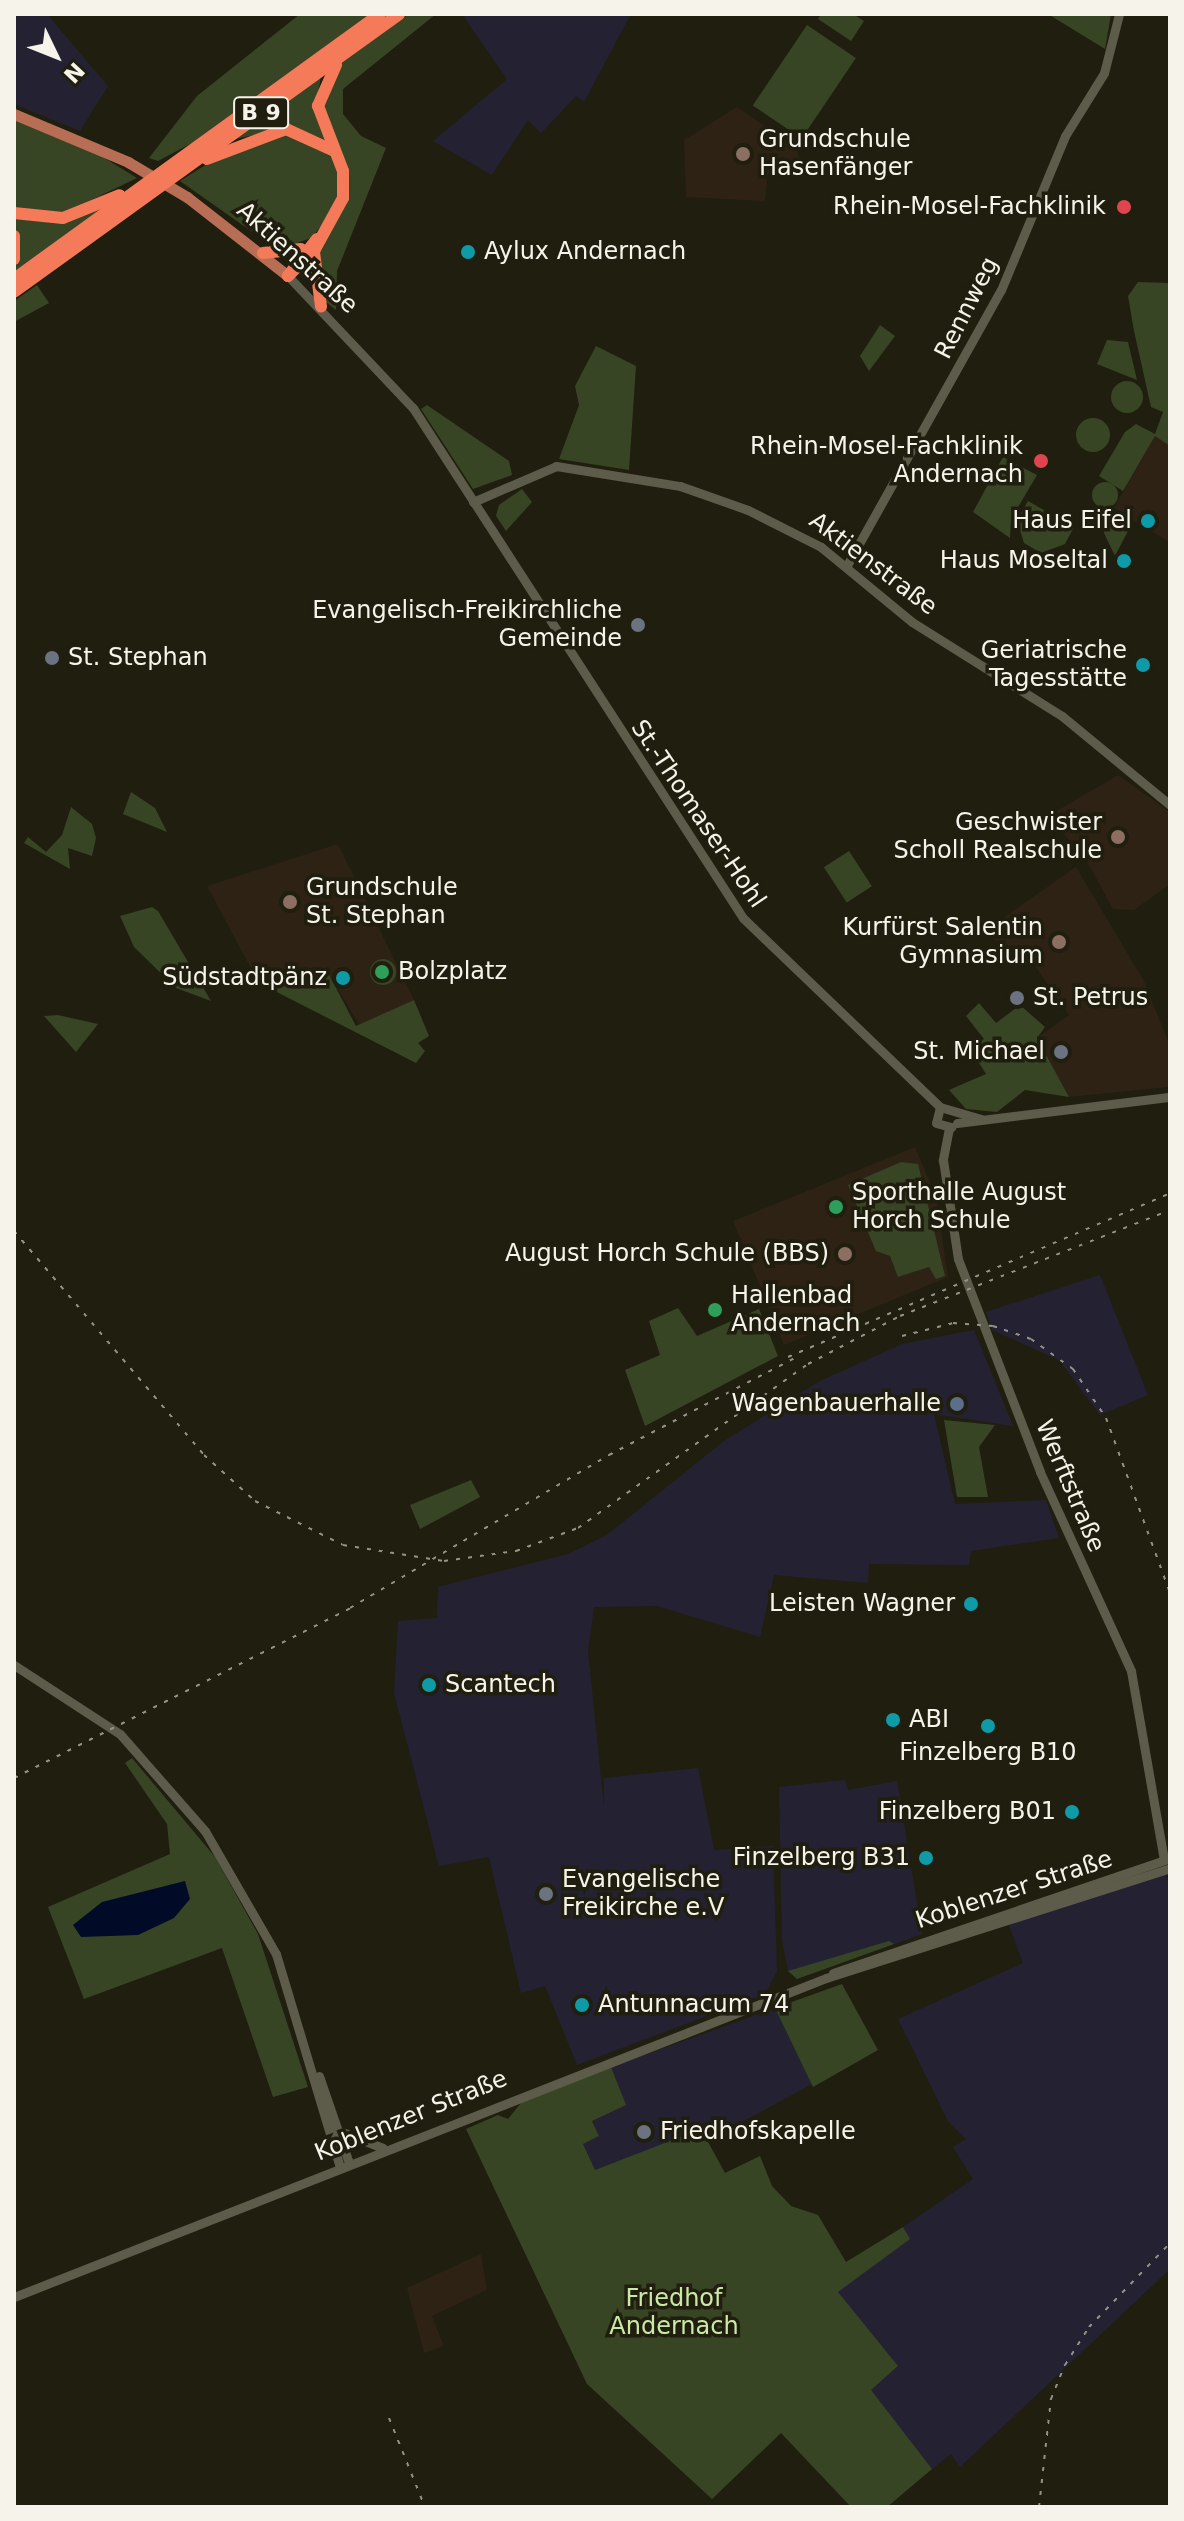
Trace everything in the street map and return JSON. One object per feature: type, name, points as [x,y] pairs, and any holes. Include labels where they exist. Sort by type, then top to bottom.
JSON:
[{"type":"highway","name":"B 9","points":[[14,279],[380,14]]},
{"type":"highway","name":"B 9","points":[[14,292],[399,14]]},
{"type":"highway","points":[[288,276],[313,245],[343,198],[335,152],[319,95],[346,53]]},
{"type":"highway","points":[[178,175],[271,131],[300,131],[335,152]]},
{"type":"highway","points":[[14,213],[63,218],[149,182]]},
{"type":"highway","points":[[14,236],[14,259]]},
{"type":"highway","points":[[263,253],[313,245]]},
{"type":"highway","points":[[313,245],[321,307]]},
{"type":"main road","name":"Aktienstraße","points":[[14,114],[128,162],[187,197],[263,253],[288,276]]},
{"type":"street","name":"Rennweg","points":[[846,567],[1001,290],[1065,136],[1104,73],[1119,14]]},
{"type":"street","name":"Aktienstraße","points":[[288,276],[390,377],[473,502],[556,466],[680,486],[787,527],[846,567],[912,622],[1062,716],[1170,805]]},
{"type":"street","name":"St.-Thomaser-Hohl","points":[[473,502],[743,918],[940,1107]]},
{"type":"street","points":[[951,1122],[1170,1097]]},
{"type":"street","points":[[940,1107],[951,1122]]},
{"type":"street","points":[[940,1107],[951,1122]]},
{"type":"street","points":[[939,1150],[951,1122]]},
{"type":"street","name":"Werftstraße","points":[[951,1122],[943,1160],[958,1259],[1131,1671],[1168,1862]]},
{"type":"street","points":[[14,1665],[90,1710],[141,1755],[205,1831],[246,1895],[276,1954],[345,2165]]},
{"type":"street","name":"Koblenzer Straße","points":[[14,2297],[386,2148],[826,1978],[1168,1862]]},
{"type":"street","points":[[316,2069],[341,2132],[345,2165]]},
{"type":"street","points":[[341,2132],[386,2148]]},
{"type":"shaded area","points":[[14,14],[47,14],[108,86],[80,131],[14,104]]},
{"type":"shaded area","points":[[462,14],[631,14],[584,102],[576,96],[541,133],[528,120],[492,175],[433,141],[507,79]]},
{"type":"shaded area","name":"Grundschule Hasenfänger","points":[[737,107],[794,146],[805,167],[768,174],[765,201],[686,197],[684,140]]},
{"type":"shaded area","points":[[1155,436],[1170,446],[1170,543],[1114,508]]},
{"type":"shaded area","name":"Geschwister Scholl Realschule","points":[[1118,775],[1170,812],[1170,884],[1134,910],[1113,909],[1085,858],[1048,816]]},
{"type":"shaded area","name":"Grundschule St. Stephan","points":[[338,844],[414,1000],[360,1026],[325,968],[292,983],[259,983],[207,886]]},
{"type":"shaded area","points":[[1076,867],[1144,981],[1170,1046],[1170,1087],[1069,1097],[1037,1038],[1069,1015],[1028,956],[1013,966],[987,929]]},
{"type":"shaded area","name":"August Horch Schule (BBS)","points":[[915,1147],[936,1197],[948,1277],[784,1345],[733,1221]]},
{"type":"shaded area","points":[[1100,1275],[1148,1395],[1100,1415],[1059,1360],[992,1330],[986,1312]]},
{"type":"shaded area","points":[[974,1330],[1013,1426],[934,1414],[955,1504],[1046,1500],[1059,1538],[971,1551],[969,1565],[869,1564],[868,1583],[774,1575],[760,1637],[657,1606],[594,1607],[588,1651],[604,1808],[604,1778],[698,1768],[714,1850],[773,1846],[777,1971],[765,1994],[577,2065],[545,1986],[521,1993],[489,1857],[439,1866],[394,1693],[398,1621],[437,1618],[438,1587],[568,1554],[607,1535],[724,1441],[818,1382],[902,1344]]},
{"type":"shaded area","points":[[845,1780],[848,1790],[897,1781],[922,1934],[797,1979],[788,1971],[782,1940],[779,1787]]},
{"type":"shaded area","points":[[1164,1874],[1170,1882],[1170,2269],[960,2467],[951,2454],[932,2469],[870,2390],[898,2366],[837,2292],[909,2239],[903,2227],[973,2179],[953,2147],[966,2139],[948,2121],[898,2019],[1023,1963],[1008,1923]]},
{"type":"shaded area","points":[[775,2008],[812,2084],[707,2141],[701,2130],[595,2170],[583,2144],[599,2136],[592,2121],[625,2105],[611,2067]]},
{"type":"shaded area","points":[[481,2254],[487,2290],[432,2316],[444,2346],[424,2353],[407,2288]]},
{"type":"green space","points":[[300,14],[370,14],[192,143],[158,161],[149,158],[197,96]]},
{"type":"green space","points":[[409,14],[436,14],[343,89],[343,114],[361,136],[386,148],[337,271],[336,310],[326,302],[318,249],[348,194],[321,102],[342,63]]},
{"type":"green space","points":[[821,14],[853,14],[864,21],[851,41],[818,19]]},
{"type":"green space","points":[[1048,14],[1111,14],[1105,49]]},
{"type":"green space","points":[[807,25],[856,58],[802,138],[753,105]]},
{"type":"green space","points":[[321,76],[316,106],[325,140],[295,127],[235,139]]},
{"type":"green space","points":[[14,119],[93,151],[137,178],[62,214],[14,208]]},
{"type":"green space","points":[[286,132],[319,142],[335,161],[341,186],[332,213],[311,238],[278,250],[180,181],[231,149]]},
{"type":"green space","points":[[105,207],[14,274],[14,214],[29,219]]},
{"type":"green space","points":[[1138,282],[1170,283],[1170,446],[1155,436],[1123,491],[1099,476],[1125,432],[1136,424],[1155,434],[1163,412],[1151,407],[1134,331],[1128,296]]},
{"type":"green space","points":[[37,285],[49,303],[14,322],[14,301]]},
{"type":"green space","points":[[880,325],[895,336],[869,371],[860,356]]},
{"type":"green space","points":[[1107,340],[1128,342],[1137,380],[1097,364]]},
{"type":"green space","points":[[596,346],[636,366],[629,470],[559,459],[579,405],[575,386]]},
{"type":"green space","points":[[1127,381],[1138,386],[1143,397],[1138,408],[1127,413],[1116,408],[1111,397],[1116,386]]},
{"type":"green space","points":[[427,405],[509,461],[512,475],[473,489],[421,409]]},
{"type":"green space","points":[[1093,418],[1105,423],[1110,435],[1105,447],[1093,452],[1081,447],[1076,435],[1081,423]]},
{"type":"green space","points":[[1003,457],[1037,475],[1011,519],[1010,538],[973,512]]},
{"type":"green space","points":[[1105,482],[1114,486],[1118,495],[1114,504],[1105,508],[1096,504],[1092,495],[1096,486]]},
{"type":"green space","points":[[522,489],[532,502],[506,531],[496,516],[499,505]]},
{"type":"green space","points":[[1028,501],[1074,527],[1065,544],[1041,553],[1024,543],[1017,520]]},
{"type":"green space","points":[[1106,518],[1128,531],[1115,556],[1104,533]]},
{"type":"green space","points":[[131,792],[155,808],[167,832],[123,814]]},
{"type":"green space","points":[[71,807],[92,824],[96,838],[92,856],[68,848],[70,869],[24,843],[28,837],[46,852],[62,835]]},
{"type":"green space","points":[[849,851],[872,886],[847,903],[824,867]]},
{"type":"green space","points":[[152,907],[158,911],[211,1001],[176,988],[134,947],[120,916]]},
{"type":"green space","name":"Bolzplatz","points":[[383,959],[392,963],[396,972],[392,981],[383,985],[374,981],[370,972],[374,963]]},
{"type":"green space","points":[[325,967],[356,1026],[414,1000],[429,1036],[418,1043],[425,1051],[416,1063],[259,983],[292,983]]},
{"type":"green space","points":[[979,1003],[996,1023],[1020,1005],[1045,1027],[1037,1038],[1069,1097],[1025,1090],[997,1112],[966,1109],[949,1090],[986,1074],[970,1049],[984,1039],[966,1016]]},
{"type":"green space","points":[[58,1015],[98,1024],[76,1052],[44,1016]]},
{"type":"green space","points":[[901,1162],[918,1164],[945,1276],[936,1279],[929,1267],[898,1277],[890,1256],[876,1251],[848,1185]]},
{"type":"green space","points":[[678,1308],[697,1336],[759,1309],[778,1356],[645,1426],[625,1370],[660,1355],[649,1321]]},
{"type":"green space","points":[[944,1420],[995,1425],[979,1447],[988,1497],[957,1497]]},
{"type":"green space","points":[[471,1480],[480,1497],[420,1529],[410,1505]]},
{"type":"green space","points":[[132,1758],[215,1857],[258,1934],[308,2087],[273,2097],[222,1948],[84,1999],[48,1907],[170,1854],[167,1824],[125,1763]]},
{"type":"green space","points":[[889,1941],[894,1944],[797,1979],[788,1971]]},
{"type":"green space","points":[[842,1984],[878,2050],[813,2087],[775,2008]]},
{"type":"green space","name":"Friedhof Andernach","points":[[611,2067],[626,2105],[592,2121],[599,2136],[583,2144],[595,2170],[701,2129],[725,2173],[760,2156],[772,2186],[791,2206],[818,2215],[846,2262],[903,2227],[910,2239],[838,2292],[898,2366],[871,2390],[932,2469],[887,2507],[851,2507],[781,2433],[712,2499],[587,2384],[466,2129],[498,2115],[508,2119],[525,2098]]},
{"type":"water","points":[[185,1881],[190,1899],[174,1918],[138,1935],[81,1937],[73,1925],[102,1902]]},
{"type":"railway","points":[[788,1357],[1170,1193]]},
{"type":"railway","points":[[14,1231],[204,1455],[255,1501],[343,1545],[444,1561],[516,1551],[578,1528],[808,1364],[900,1316],[1170,1210]]},
{"type":"railway","points":[[902,1336],[953,1323],[993,1326],[1031,1339],[1073,1369],[1106,1418],[1170,1593]]},
{"type":"railway","points":[[14,1778],[350,1608],[609,1455],[798,1356]]},
{"type":"railway","points":[[1039,2507],[1051,2399],[1065,2365],[1089,2327],[1170,2243]]},
{"type":"railway","points":[[389,2418],[425,2507]]},
{"type":"place","name":"Grundschule Hasenfänger","points":[[743,154]]},
{"type":"place","name":"Rhein-Mosel-Fachklinik","points":[[1124,207]]},
{"type":"place","name":"Aylux Andernach","points":[[468,252]]},
{"type":"place","name":"Rhein-Mosel-Fachklinik Andernach","points":[[1041,461]]},
{"type":"place","name":"Haus Eifel","points":[[1148,521]]},
{"type":"place","name":"Haus Moseltal","points":[[1124,561]]},
{"type":"place","name":"Evangelisch-Freikirchliche Gemeinde","points":[[638,625]]},
{"type":"place","name":"St. Stephan","points":[[52,658]]},
{"type":"place","name":"Geriatrische Tagesstätte","points":[[1143,665]]},
{"type":"place","name":"Geschwister Scholl Realschule","points":[[1118,837]]},
{"type":"place","name":"Grundschule St. Stephan","points":[[290,902]]},
{"type":"place","name":"Kurfürst Salentin Gymnasium","points":[[1059,942]]},
{"type":"place","name":"Bolzplatz","points":[[382,972]]},
{"type":"place","name":"Südstadtpänz","points":[[343,978]]},
{"type":"place","name":"St. Petrus","points":[[1017,998]]},
{"type":"place","name":"St. Michael","points":[[1061,1052]]},
{"type":"place","name":"Sporthalle August Horch Schule","points":[[836,1207]]},
{"type":"place","name":"August Horch Schule (BBS)","points":[[845,1254]]},
{"type":"place","name":"Hallenbad Andernach","points":[[715,1310]]},
{"type":"place","name":"Wagenbauerhalle","points":[[957,1404]]},
{"type":"place","name":"Leisten Wagner","points":[[971,1604]]},
{"type":"place","name":"Scantech","points":[[429,1685]]},
{"type":"place","name":"ABI","points":[[893,1720]]},
{"type":"place","name":"Finzelberg B10","points":[[988,1726]]},
{"type":"place","name":"Finzelberg B01","points":[[1072,1812]]},
{"type":"place","name":"Finzelberg B31","points":[[926,1858]]},
{"type":"place","name":"Evangelische Freikirche e.V","points":[[546,1894]]},
{"type":"place","name":"Antunnacum 74","points":[[582,2005]]},
{"type":"place","name":"Friedhofskapelle","points":[[644,2132]]}]
